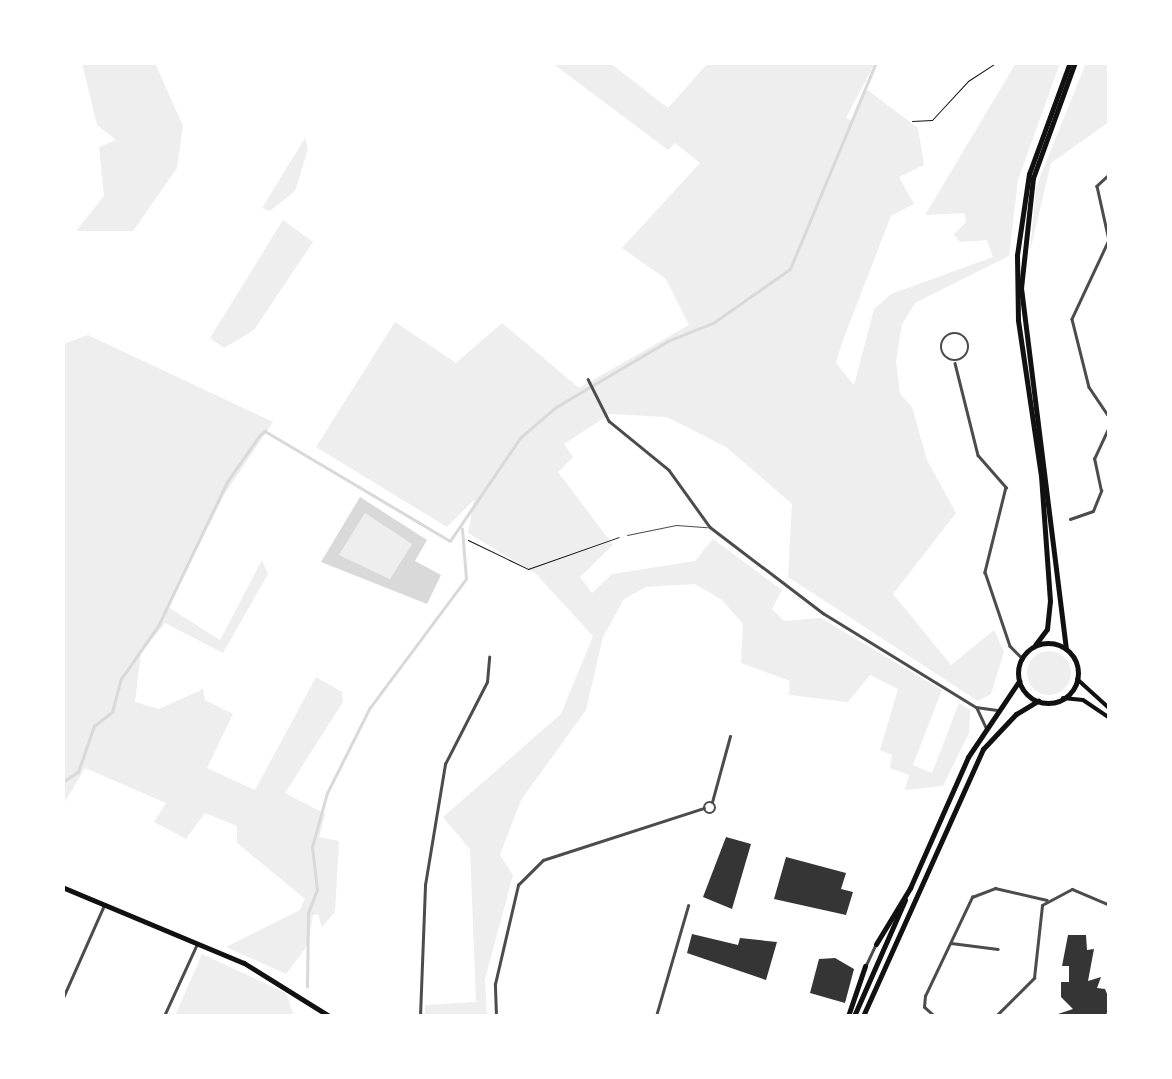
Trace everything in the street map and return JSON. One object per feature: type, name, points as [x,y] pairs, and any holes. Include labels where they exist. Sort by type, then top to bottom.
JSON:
[{"type":"main road","points":[[851,1016],[986,728],[1019,681],[1022,658],[1047,629],[1050,600],[1017,307],[1017,255],[1035,152],[1072,62]]},
{"type":"main road","points":[[1072,62],[1033,178],[1021,288],[1066,649],[1077,679],[1110,709]]},
{"type":"main road","points":[[1035,646],[1066,649]]},
{"type":"main road","points":[[1063,698],[1077,679]]},
{"type":"main road","points":[[1019,681],[1038,701]]},
{"type":"main road","points":[[864,1016],[983,749],[1016,714],[1038,701],[1083,700],[1110,718]]},
{"type":"main road","points":[[62,888],[271,977],[329,1016]]},
{"type":"main road","points":[[876,944],[910,888]]},
{"type":"main road","points":[[851,1016],[865,966]]},
{"type":"street","points":[[1110,174],[1098,186],[1109,240],[1072,319],[1089,387],[1110,418]]},
{"type":"street","points":[[955,363],[968,345],[956,329],[940,351],[955,363],[978,456],[1006,487],[985,572],[1010,646],[1022,658]]},
{"type":"street","points":[[589,381],[609,421],[669,470],[710,527],[823,612],[976,707],[998,710]]},
{"type":"street","points":[[1070,520],[1092,511],[1102,491],[1094,460],[1110,425]]},
{"type":"street","points":[[420,1016],[425,885],[445,764],[487,682],[490,657]]},
{"type":"street","points":[[976,707],[986,728]]},
{"type":"street","points":[[704,808],[714,813],[712,802],[730,736]]},
{"type":"street","points":[[496,1016],[495,984],[518,885],[544,860],[704,808],[712,802]]},
{"type":"street","points":[[996,1016],[1034,978],[1037,918],[1048,900],[1072,889],[1110,905]]},
{"type":"street","points":[[934,1016],[924,1002],[967,903],[983,890],[1028,892],[1048,900]]},
{"type":"street","points":[[62,1000],[104,905]]},
{"type":"street","points":[[656,1016],[688,906]]},
{"type":"street","points":[[950,942],[998,949]]},
{"type":"street","points":[[164,1016],[198,943]]},
{"type":"street","points":[[865,966],[876,944]]},
{"type":"lane","points":[[627,535],[685,524],[710,527]]},
{"type":"path","points":[[912,121],[932,120],[968,81],[997,62]]},
{"type":"path","points":[[468,540],[528,569],[627,535]]},
{"type":"shaded area","points":[[82,63],[155,63],[183,126],[177,168],[133,231],[76,231],[104,196],[99,147],[116,140],[97,125]]},
{"type":"shaded area","points":[[552,63],[610,63],[668,108],[708,63],[875,63],[846,118],[851,120],[866,89],[918,128],[924,165],[899,177],[914,204],[891,216],[843,340],[836,363],[854,385],[874,309],[891,294],[993,257],[987,240],[960,242],[954,234],[966,222],[964,213],[925,215],[1016,63],[1060,63],[1018,180],[1009,256],[915,303],[902,324],[896,361],[900,394],[912,407],[927,460],[956,513],[893,594],[951,665],[994,630],[1004,652],[991,694],[978,701],[788,577],[792,504],[726,447],[667,417],[610,414],[564,444],[573,457],[558,472],[613,545],[580,577],[592,593],[612,574],[695,561],[713,539],[782,590],[772,609],[784,621],[821,618],[942,690],[913,765],[932,773],[959,703],[970,710],[969,733],[943,786],[905,790],[909,775],[890,768],[892,755],[880,750],[898,689],[870,675],[848,702],[789,695],[790,681],[741,663],[743,624],[722,600],[695,584],[646,587],[624,599],[603,637],[586,710],[521,800],[500,855],[513,875],[485,979],[487,1016],[425,1016],[425,1005],[476,1002],[470,849],[443,817],[561,714],[593,636],[535,573],[468,533],[474,500],[447,527],[316,447],[395,322],[456,363],[502,323],[579,388],[689,325],[666,279],[622,248],[700,163],[675,143],[668,150]]},
{"type":"shaded area","points":[[1086,63],[1109,63],[1109,122],[1051,163],[1030,251],[1036,187]]},
{"type":"shaded area","points":[[305,138],[308,149],[295,191],[270,211],[262,208]]},
{"type":"shaded area","points":[[283,220],[313,242],[254,330],[224,348],[210,338]]},
{"type":"shaded area","points":[[88,335],[273,422],[224,495],[168,607],[220,640],[262,560],[268,574],[223,653],[165,623],[141,653],[135,702],[159,709],[203,689],[205,700],[233,714],[207,768],[255,790],[316,677],[342,692],[343,702],[285,793],[325,814],[319,837],[339,841],[335,912],[322,927],[318,914],[313,915],[307,946],[286,974],[226,947],[300,910],[305,899],[237,843],[237,826],[205,813],[186,839],[154,822],[166,803],[85,768],[63,805],[63,344]]},
{"type":"shaded area","points":[[360,497],[427,540],[415,561],[441,575],[427,604],[321,562]],"holes":[[[365,513],[412,544],[390,579],[339,555]]]},
{"type":"shaded area","points":[[365,512],[413,544],[390,579],[339,555]]},
{"type":"shaded area","points":[[1049,651],[1065,657],[1071,673],[1065,689],[1049,695],[1033,689],[1027,673],[1033,657]]},
{"type":"shaded area","points":[[202,954],[286,993],[294,1016],[175,1016]]},
{"type":"building","points":[[726,837],[751,844],[732,909],[703,897]]},
{"type":"building","points":[[786,857],[846,873],[841,889],[853,892],[846,915],[774,899]]},
{"type":"building","points":[[692,934],[738,945],[740,938],[777,942],[766,980],[687,953]]},
{"type":"building","points":[[1068,935],[1086,935],[1087,950],[1094,949],[1088,981],[1101,977],[1097,988],[1105,989],[1110,1001],[1106,1016],[1052,1016],[1073,1009],[1061,997],[1061,982],[1069,982],[1069,966],[1062,966]]},
{"type":"building","points":[[835,958],[854,969],[845,1003],[810,993],[819,959]]},
{"type":"waterway","points":[[62,782],[78,772],[94,726],[112,712],[121,679],[158,626],[227,482],[259,436],[265,431],[450,541],[520,438],[556,407],[668,341],[713,323],[790,269],[876,62]]},
{"type":"waterway","points":[[307,987],[308,913],[317,890],[312,847],[327,793],[369,709],[466,579],[462,529]]}]
